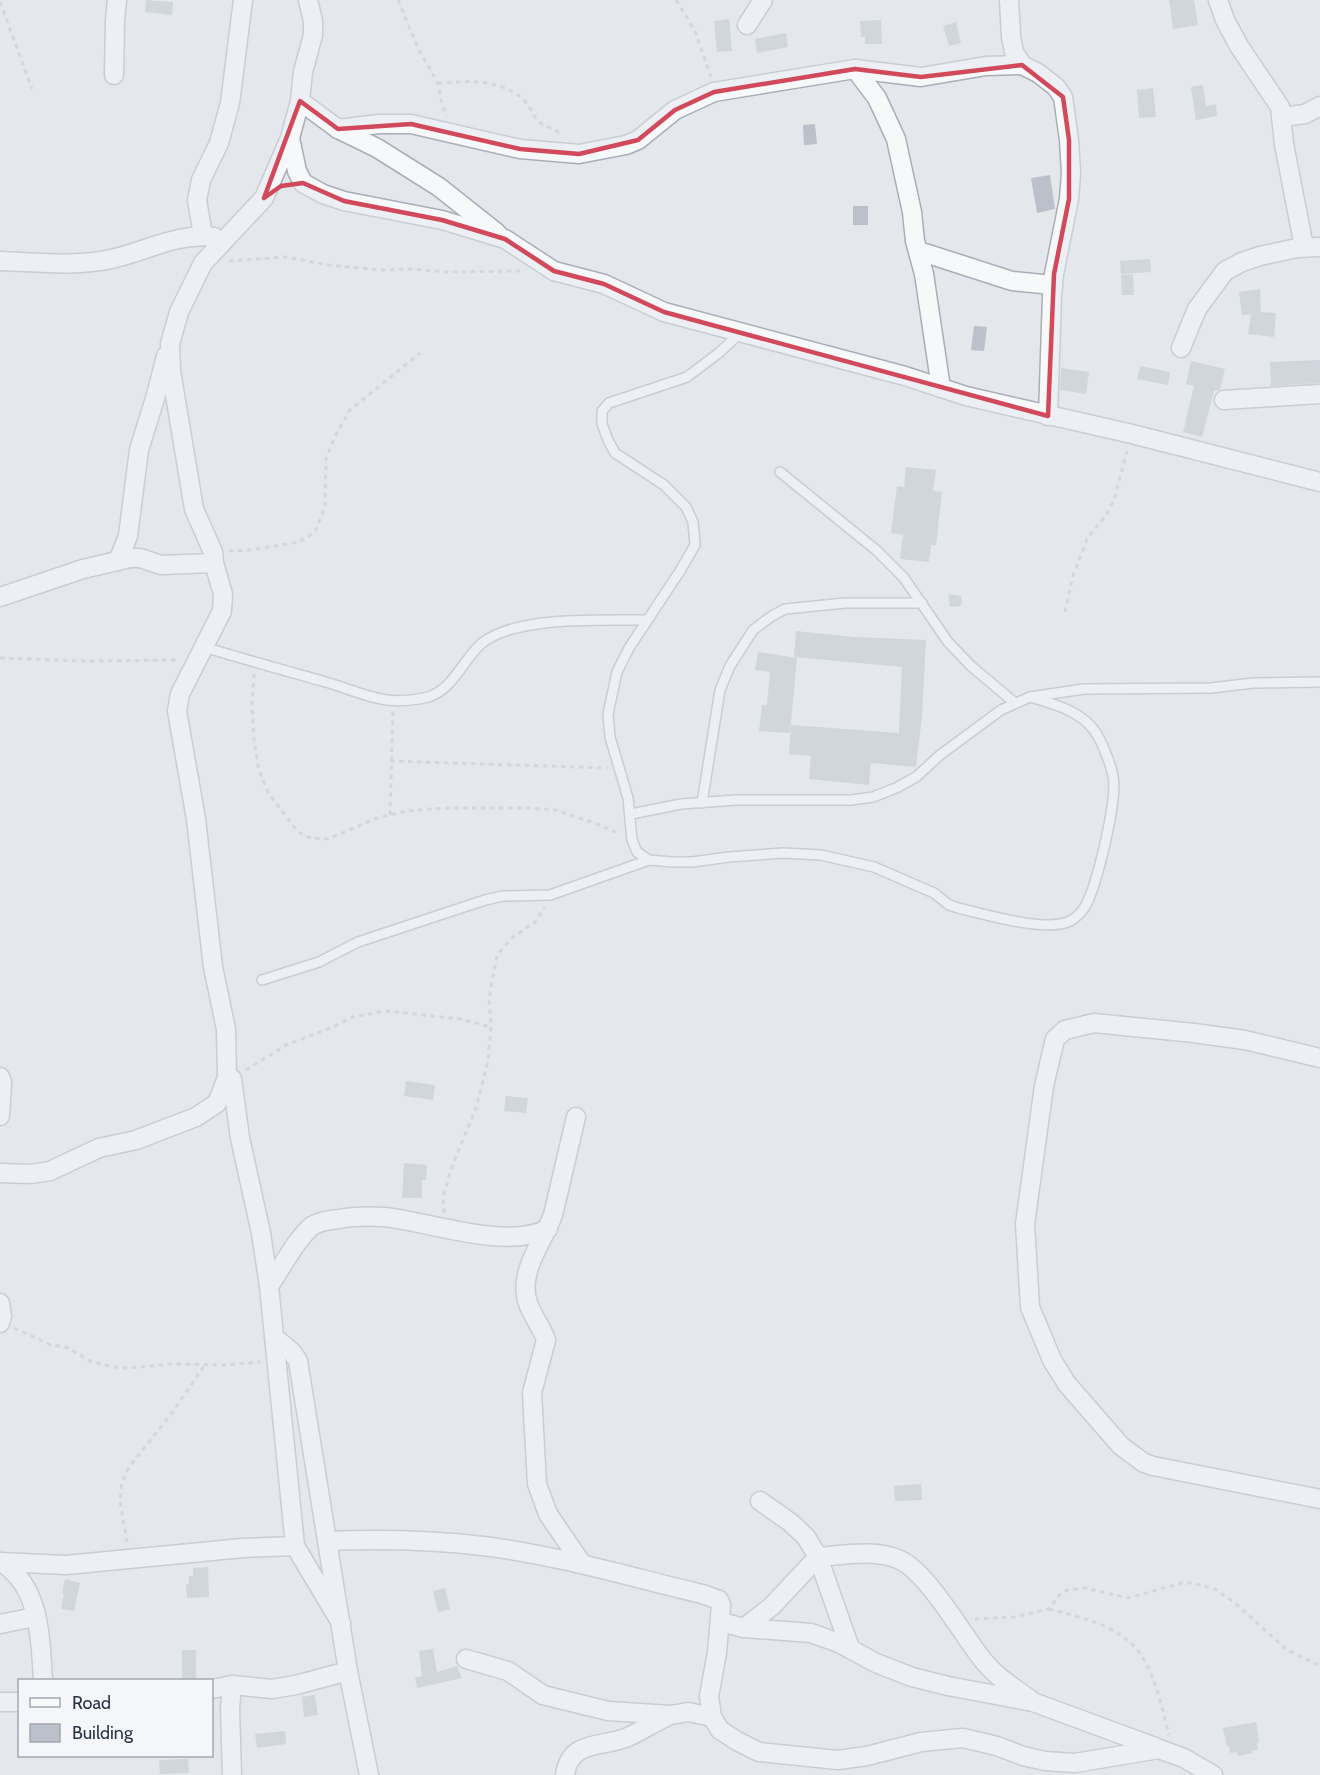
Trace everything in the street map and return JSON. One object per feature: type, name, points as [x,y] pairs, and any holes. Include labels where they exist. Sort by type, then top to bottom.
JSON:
[{"type":"street","points":[[114,75],[114,21],[117,0]]},
{"type":"street","points":[[202,235],[197,200],[201,180],[219,143],[230,103],[243,0]]},
{"type":"street","points":[[264,198],[290,138],[300,101],[303,72],[313,34],[314,21],[308,0]]},
{"type":"street","points":[[747,25],[763,0]]},
{"type":"street","points":[[1009,0],[1014,52],[1022,65]]},
{"type":"street","points":[[1181,348],[1197,309],[1224,271],[1251,259],[1312,247],[1284,144],[1280,107],[1239,46],[1225,20],[1218,0]]},
{"type":"street","points":[[338,129],[411,123],[520,149],[579,154],[626,145],[638,140],[675,110],[714,92],[855,69],[921,77],[986,66],[1022,65],[1038,73],[1056,87],[1063,97],[1071,173],[1069,199],[1053,285],[1048,416]]},
{"type":"street","points":[[855,69],[877,98],[896,139],[912,212],[915,241],[924,274],[941,388]]},
{"type":"street","points":[[300,101],[338,129],[377,148],[439,187],[505,239],[554,271],[604,284],[663,312],[905,376],[966,396],[1132,434],[1320,482]]},
{"type":"street","points":[[1282,117],[1305,114],[1320,106]]},
{"type":"street","points":[[290,138],[297,171],[303,183],[322,194],[344,201],[442,220],[505,239]]},
{"type":"street","points":[[118,561],[128,536],[139,450],[179,312],[190,286],[203,263],[264,198],[281,186],[303,183]]},
{"type":"street","points":[[0,261],[93,262],[202,235],[227,239]]},
{"type":"street","points":[[925,253],[1012,281],[1053,285]]},
{"type":"street","points":[[170,344],[171,371],[194,509],[213,558],[223,594],[222,611],[180,694],[177,711],[196,819],[213,967],[226,1029],[230,1079],[240,1138],[261,1233],[269,1286],[296,1546],[341,1623]]},
{"type":"street","points":[[1224,400],[1320,394]]},
{"type":"street","points":[[0,597],[83,569],[118,561],[140,558],[161,565],[178,566],[213,558]]},
{"type":"street","points":[[1320,1058],[1245,1041],[1194,1033],[1094,1023],[1065,1030],[1055,1040],[1044,1086],[1025,1224],[1025,1253],[1032,1314],[1053,1360],[1067,1384],[1121,1446],[1144,1463],[1153,1466],[1320,1498]]},
{"type":"street","points":[[0,1077],[0,1116]]},
{"type":"street","points":[[0,1173],[31,1174],[50,1171],[99,1148],[136,1140],[196,1117],[217,1103],[230,1079]]},
{"type":"street","points":[[576,1117],[558,1198],[548,1229],[531,1260],[525,1287],[529,1306],[546,1340],[532,1393],[534,1465],[537,1484],[548,1514],[582,1564]]},
{"type":"street","points":[[269,1286],[312,1227],[323,1221],[372,1216],[447,1230],[515,1237],[529,1237],[548,1229]]},
{"type":"street","points":[[0,1303],[2,1316],[0,1322]]},
{"type":"street","points":[[275,1338],[292,1352],[298,1361],[348,1671],[369,1775]]},
{"type":"street","points":[[760,1501],[790,1522],[806,1537],[818,1557],[850,1648]]},
{"type":"street","points":[[327,1541],[424,1542],[484,1546],[582,1564],[719,1600],[722,1605],[721,1622],[709,1696],[712,1718],[720,1730],[737,1742],[759,1752],[838,1760],[949,1738],[978,1741],[1045,1761],[1075,1763],[1167,1751]]},
{"type":"street","points":[[0,1562],[66,1565],[243,1548],[296,1546]]},
{"type":"street","points":[[744,1628],[772,1606],[818,1557],[851,1554],[898,1559],[911,1566],[991,1670],[1033,1702]]},
{"type":"street","points":[[0,1562],[19,1576],[27,1587],[36,1614],[43,1679]]},
{"type":"street","points":[[0,1624],[26,1619],[36,1614]]},
{"type":"street","points":[[721,1622],[744,1628],[811,1634],[850,1648],[876,1663],[912,1677],[1033,1702],[1167,1751],[1213,1775]]},
{"type":"street","points":[[466,1659],[508,1671],[543,1695],[608,1711],[670,1715],[688,1712],[712,1718]]},
{"type":"street","points":[[213,1689],[232,1685],[272,1689],[348,1671]]},
{"type":"street","points":[[232,1685],[230,1709],[232,1775]]},
{"type":"street","points":[[0,1702],[18,1702]]},
{"type":"street","points":[[565,1775],[571,1756],[582,1748],[628,1737],[670,1715]]},
{"type":"lane","points":[[649,860],[637,852],[632,840],[631,814],[610,737],[608,714],[617,672],[628,648],[695,545],[693,522],[686,507],[664,485],[615,453],[602,424],[602,411],[609,403],[687,377],[720,352],[740,333]]},
{"type":"lane","points":[[780,472],[876,550],[904,578],[948,642],[971,666],[1015,703]]},
{"type":"lane","points":[[702,803],[720,690],[730,666],[753,630],[785,609],[845,603],[922,603]]},
{"type":"lane","points":[[201,653],[254,662],[330,683],[375,699],[402,701],[431,696],[445,687],[483,643],[505,632],[536,624],[647,620]]},
{"type":"lane","points":[[631,814],[681,804],[736,800],[851,800],[873,797],[916,777],[940,755],[1001,710],[1030,698],[1084,689],[1210,688],[1253,683],[1320,682]]},
{"type":"lane","points":[[262,980],[319,962],[358,942],[485,900],[502,896],[550,895],[649,860],[692,862],[772,854],[821,855],[874,867],[934,893],[949,905],[958,908],[1024,924],[1059,924],[1069,921],[1086,906],[1097,874],[1111,810],[1114,777],[1093,728],[1068,709],[1030,698]]},
{"type":"path","points":[[398,0],[418,48],[438,83],[442,105],[455,133]]},
{"type":"path","points":[[676,0],[690,21],[702,46],[714,92]]},
{"type":"path","points":[[0,2],[32,89]]},
{"type":"path","points":[[438,83],[488,82],[504,87],[525,101],[541,123],[558,131],[579,154]]},
{"type":"path","points":[[203,263],[286,258],[382,270],[554,271]]},
{"type":"path","points":[[213,558],[293,543],[307,538],[316,530],[325,507],[326,459],[335,436],[350,410],[420,353]]},
{"type":"path","points":[[1065,612],[1074,576],[1088,539],[1114,500],[1132,434]]},
{"type":"path","points":[[0,658],[86,661],[201,653]]},
{"type":"path","points":[[254,662],[252,707],[259,771],[269,795],[298,832],[311,838],[328,839],[377,818],[406,811],[444,808],[532,808],[555,810],[600,825],[632,840]]},
{"type":"path","points":[[390,815],[393,701]]},
{"type":"path","points":[[390,761],[619,769]]},
{"type":"path","points":[[447,1230],[443,1198],[451,1169],[476,1108],[488,1061],[491,1027],[489,998],[497,955],[512,938],[535,922],[555,893]]},
{"type":"path","points":[[230,1079],[286,1045],[353,1017],[385,1011],[406,1012],[460,1019],[491,1027]]},
{"type":"path","points":[[0,1322],[49,1344],[68,1348],[92,1362],[103,1365],[129,1368],[277,1359]]},
{"type":"path","points":[[130,1559],[120,1501],[122,1482],[129,1467],[172,1413],[205,1365]]},
{"type":"path","points":[[1049,1609],[1062,1593],[1068,1590],[1085,1588],[1128,1598],[1182,1583],[1194,1582],[1215,1589],[1235,1603],[1287,1650],[1320,1666]]},
{"type":"path","points":[[954,1620],[1014,1617],[1049,1609],[1088,1619],[1109,1628],[1125,1638],[1140,1653],[1150,1674],[1167,1751]]},
{"type":"highlighted area","points":[[1022,65],[1063,97],[1069,140],[1069,199],[1054,274],[1048,416],[664,312],[604,284],[554,271],[505,239],[442,220],[344,201],[303,183],[281,186],[264,198],[300,101],[338,129],[411,124],[520,149],[579,154],[638,140],[675,110],[714,92],[855,69],[921,77]]},
{"type":"building","points":[[146,0],[173,2],[172,15],[145,12]]},
{"type":"building","points":[[1169,0],[1194,0],[1198,25],[1173,29]]},
{"type":"building","points":[[729,19],[732,51],[717,52],[714,21]]},
{"type":"building","points":[[881,20],[882,44],[865,44],[865,37],[861,37],[860,21]]},
{"type":"building","points":[[956,22],[961,43],[949,46],[943,26]]},
{"type":"building","points":[[786,33],[788,47],[757,53],[755,39]]},
{"type":"building","points":[[1203,85],[1206,106],[1216,104],[1217,116],[1196,120],[1191,87]]},
{"type":"building","points":[[1153,88],[1156,117],[1139,118],[1137,90]]},
{"type":"building","points":[[815,124],[817,144],[804,145],[803,125]]},
{"type":"building","points":[[1050,175],[1055,209],[1037,213],[1031,178]]},
{"type":"building","points":[[853,206],[868,206],[868,225],[853,225]]},
{"type":"building","points":[[1150,259],[1151,272],[1121,274],[1120,261]]},
{"type":"building","points":[[1133,274],[1134,295],[1122,295],[1121,275]]},
{"type":"building","points":[[1260,289],[1261,312],[1276,313],[1274,337],[1248,334],[1251,314],[1242,315],[1239,292]]},
{"type":"building","points":[[974,326],[987,327],[984,351],[971,350]]},
{"type":"building","points":[[1320,360],[1320,383],[1271,386],[1270,362]]},
{"type":"building","points":[[1191,361],[1225,369],[1220,390],[1214,391],[1202,437],[1183,432],[1194,386],[1186,384]]},
{"type":"building","points":[[1140,366],[1170,372],[1168,385],[1137,379]]},
{"type":"building","points":[[1061,368],[1089,372],[1086,394],[1060,390]]},
{"type":"building","points":[[906,467],[936,470],[933,491],[942,492],[936,545],[931,545],[929,562],[900,559],[903,535],[891,533],[897,486],[904,487]]},
{"type":"building","points":[[948,594],[961,596],[960,606],[950,607]]},
{"type":"building","points":[[796,631],[854,637],[926,640],[922,716],[916,767],[871,763],[869,785],[809,779],[811,756],[789,754],[791,725],[899,733],[902,667],[794,657]]},
{"type":"building","points":[[758,652],[797,658],[790,733],[759,731],[762,705],[767,705],[770,672],[755,670]]},
{"type":"building","points":[[406,1081],[435,1085],[433,1100],[404,1096]]},
{"type":"building","points":[[506,1096],[528,1098],[526,1113],[504,1111]]},
{"type":"building","points":[[404,1163],[427,1165],[426,1180],[422,1180],[422,1198],[402,1198]]},
{"type":"building","points":[[921,1484],[922,1500],[895,1501],[894,1486]]},
{"type":"building","points":[[208,1567],[209,1597],[187,1598],[186,1584],[189,1584],[189,1576],[193,1576],[193,1568]]},
{"type":"building","points":[[65,1579],[80,1583],[74,1611],[61,1609]]},
{"type":"building","points":[[445,1588],[450,1609],[438,1612],[433,1591]]},
{"type":"building","points":[[433,1649],[437,1672],[457,1666],[462,1678],[417,1688],[415,1678],[422,1676],[419,1651]]},
{"type":"building","points":[[182,1650],[196,1650],[196,1679],[182,1679]]},
{"type":"building","points":[[315,1695],[318,1715],[304,1717],[302,1697]]},
{"type":"building","points":[[1256,1722],[1258,1750],[1238,1756],[1237,1752],[1230,1753],[1223,1728]]},
{"type":"building","points":[[285,1731],[286,1744],[257,1748],[255,1734]]},
{"type":"building","points":[[188,1759],[189,1773],[160,1774],[159,1760]]}]
